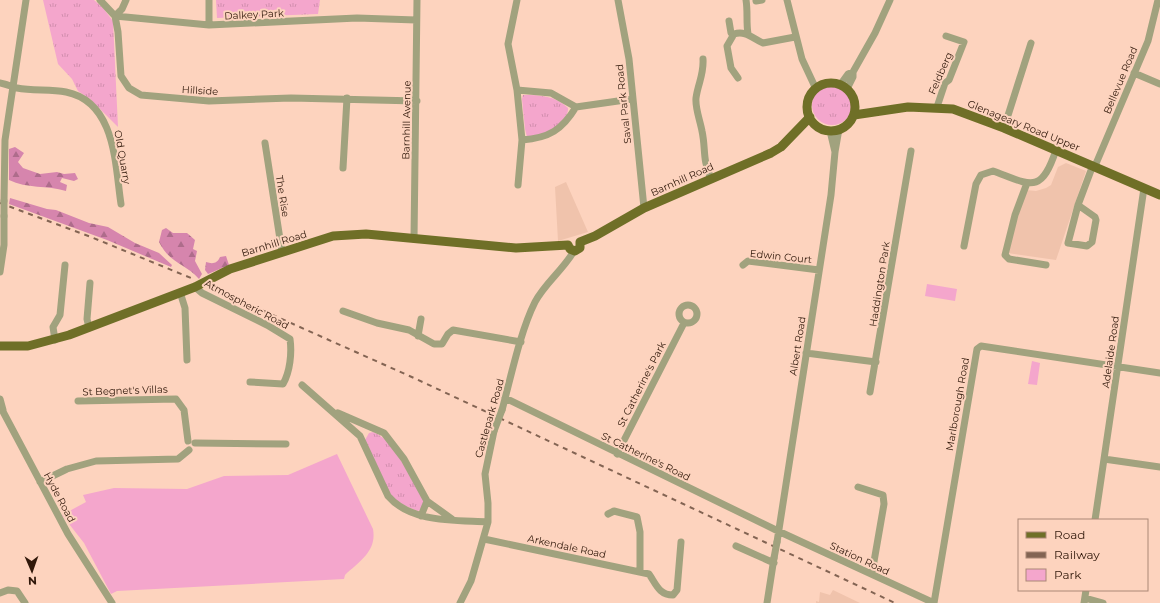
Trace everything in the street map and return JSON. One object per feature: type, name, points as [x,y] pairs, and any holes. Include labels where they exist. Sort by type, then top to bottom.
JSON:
[{"type":"main road","points":[[826,84],[844,87],[853,98],[854,111],[848,124],[834,130],[812,121],[807,106],[808,100],[816,89],[826,84]]},
{"type":"main road","name":"Glenageary Road Upper","points":[[854,111],[874,111],[908,107],[937,107],[969,113],[1094,165],[1160,195]]},
{"type":"main road","name":"Barnhill Road","points":[[0,346],[28,346],[55,340],[195,286],[230,269],[282,252],[344,235],[366,234],[516,248],[580,248],[580,242],[595,236],[644,208],[771,153],[781,147],[812,121]]},
{"type":"street","points":[[0,272],[4,245],[2,165],[26,0]]},
{"type":"street","points":[[100,0],[115,16],[122,9],[126,0]]},
{"type":"street","points":[[209,0],[209,25]]},
{"type":"street","name":"Barnhill Avenue","points":[[414,239],[417,101],[417,0]]},
{"type":"street","points":[[517,0],[508,44],[517,90],[522,140],[518,185]]},
{"type":"street","name":"Saval Park Road","points":[[618,0],[626,36],[644,208]]},
{"type":"street","points":[[746,0],[748,13],[746,20],[748,34]]},
{"type":"street","points":[[787,0],[795,37],[802,59],[816,89]]},
{"type":"street","points":[[844,87],[848,74],[853,72],[872,39],[890,0]]},
{"type":"street","name":"Bellevue Road","points":[[1078,205],[1095,217],[1096,220],[1092,242],[1087,246],[1068,242],[1078,205],[1148,41],[1158,0]]},
{"type":"street","name":"Dalkey Park","points":[[115,16],[209,25],[357,18],[416,20]]},
{"type":"street","name":"Hillside","points":[[115,16],[118,32],[119,66],[121,76],[129,88],[141,95],[209,101],[291,98],[347,98],[417,101]]},
{"type":"street","points":[[729,21],[731,33],[734,34]]},
{"type":"street","points":[[738,78],[731,68],[727,46],[734,34],[740,32],[748,34],[764,43],[795,37]]},
{"type":"street","name":"Feldberg","points":[[937,107],[945,83],[949,80],[964,42],[946,36]]},
{"type":"street","points":[[1004,128],[1031,43]]},
{"type":"street","points":[[703,59],[703,74],[698,88],[696,105],[703,136],[705,164],[711,179]]},
{"type":"street","points":[[1134,72],[1160,84]]},
{"type":"street","name":"Old Quarry","points":[[0,83],[13,86],[67,92],[89,103],[100,116],[108,129],[112,145],[120,204]]},
{"type":"street","points":[[517,90],[551,93],[576,106],[632,99]]},
{"type":"street","points":[[343,168],[347,98]]},
{"type":"street","points":[[522,140],[543,138],[552,133],[562,126],[576,106]]},
{"type":"street","name":"Albert Road","points":[[767,603],[831,195],[835,152],[834,130]]},
{"type":"street","name":"The Rise","points":[[265,143],[282,252]]},
{"type":"street","points":[[964,246],[976,184],[981,175],[993,171],[1027,184],[1042,180],[1048,173],[1056,150]]},
{"type":"street","name":"Haddington Park","points":[[870,392],[911,151]]},
{"type":"street","points":[[1027,184],[1015,215],[1005,255],[1009,259],[1046,265]]},
{"type":"street","name":"Adelaide Road","points":[[1096,519],[1144,188]]},
{"type":"street","name":"Castlepark Road","points":[[460,603],[471,581],[484,540],[488,522],[485,474],[494,431],[502,410],[526,323],[535,302],[544,288],[567,262],[571,248]]},
{"type":"street","name":"Edwin Court","points":[[743,265],[748,261],[819,270]]},
{"type":"street","points":[[55,340],[53,327],[60,315],[65,265]]},
{"type":"street","points":[[89,328],[87,319],[90,282]]},
{"type":"street","name":"Atmospheric Road","points":[[195,286],[202,293],[267,325],[290,339],[289,369],[283,384],[250,382]]},
{"type":"street","points":[[180,292],[185,308],[187,360]]},
{"type":"street","points":[[343,311],[377,323],[409,330],[438,345],[442,344],[448,334],[453,330],[521,342]]},
{"type":"street","points":[[418,336],[421,319]]},
{"type":"street","name":"St Catherine's Park","points":[[617,454],[684,323]]},
{"type":"street","name":"Marlborough Road","points":[[934,603],[976,350],[981,346],[1160,373]]},
{"type":"street","points":[[806,353],[876,362]]},
{"type":"street","points":[[302,385],[360,436],[388,496],[395,504],[421,516],[488,522]]},
{"type":"street","name":"St Catherine's Road","points":[[505,398],[617,454],[778,531]]},
{"type":"street","name":"Hyde Road","points":[[0,399],[2,408],[68,534],[112,603]]},
{"type":"street","name":"St Begnet's Villas","points":[[78,401],[176,399],[184,410],[188,441],[186,447],[189,450]]},
{"type":"street","points":[[332,411],[384,433],[404,460],[427,501],[453,520]]},
{"type":"street","points":[[360,436],[366,425]]},
{"type":"street","points":[[188,441],[192,440],[195,444],[286,444]]},
{"type":"street","points":[[40,482],[67,469],[96,462],[178,459],[189,450],[195,448],[195,444]]},
{"type":"street","points":[[1104,459],[1160,467]]},
{"type":"street","points":[[858,487],[883,495],[884,504],[872,574]]},
{"type":"street","points":[[421,516],[427,501]]},
{"type":"street","points":[[608,514],[614,511],[636,517],[640,532],[643,573],[649,574],[662,593],[673,595],[678,590],[681,542]]},
{"type":"street","name":"Station Road","points":[[778,531],[934,603]]},
{"type":"street","name":"Arkendale Road","points":[[484,540],[643,573]]},
{"type":"street","points":[[736,546],[774,560]]},
{"type":"street","points":[[0,593],[8,590],[16,591],[25,603]]},
{"type":"street","points":[[1086,591],[1085,601],[1103,603]]},
{"type":"shaded area","points":[[1066,163],[1086,171],[1056,260],[1007,253],[1026,190],[1036,191],[1051,185],[1058,167]]},
{"type":"shaded area","points":[[566,182],[588,232],[558,241],[555,187]]},
{"type":"shaded area","points":[[833,590],[860,603],[816,603],[816,601],[819,602],[820,592],[830,595]]},
{"type":"green space","points":[[43,0],[94,0],[103,8],[113,21],[118,127],[91,100],[78,91],[72,79],[58,64]]},
{"type":"green space","points":[[216,0],[320,0],[318,14],[217,18]]},
{"type":"green space","points":[[828,85],[836,85],[843,88],[849,94],[852,105],[849,116],[843,122],[836,125],[828,125],[821,122],[815,116],[812,109],[812,101],[815,94],[821,88]]},
{"type":"green space","points":[[523,95],[542,96],[553,99],[568,108],[568,112],[560,124],[548,133],[542,136],[527,137],[522,99]]},
{"type":"green space","points":[[15,147],[24,153],[18,162],[23,168],[40,174],[57,172],[64,174],[75,173],[78,179],[74,181],[62,178],[60,182],[67,185],[66,191],[23,185],[9,180],[9,149]]},
{"type":"green space","points":[[10,198],[47,209],[56,210],[89,223],[108,227],[135,243],[159,253],[172,265],[171,267],[107,240],[9,204]]},
{"type":"green space","points":[[166,228],[173,233],[187,233],[195,240],[193,249],[197,251],[195,261],[202,274],[199,279],[168,255],[163,249],[159,242],[162,230]]},
{"type":"green space","points":[[226,256],[229,265],[208,274],[205,270],[206,262],[214,263],[220,257]]},
{"type":"green space","points":[[927,284],[957,289],[955,301],[925,296]]},
{"type":"green space","points":[[1032,361],[1040,363],[1037,385],[1028,384]]},
{"type":"green space","points":[[373,432],[389,443],[402,461],[423,498],[424,503],[421,510],[417,511],[393,500],[365,440],[369,433]]},
{"type":"green space","points":[[337,454],[373,529],[374,537],[370,550],[362,560],[345,575],[344,579],[117,591],[111,594],[84,543],[62,515],[86,502],[83,495],[114,488],[187,489],[224,476],[288,475]]},
{"type":"railway","points":[[0,203],[91,237],[191,278]]},
{"type":"railway","points":[[208,286],[414,378],[895,603]]}]
